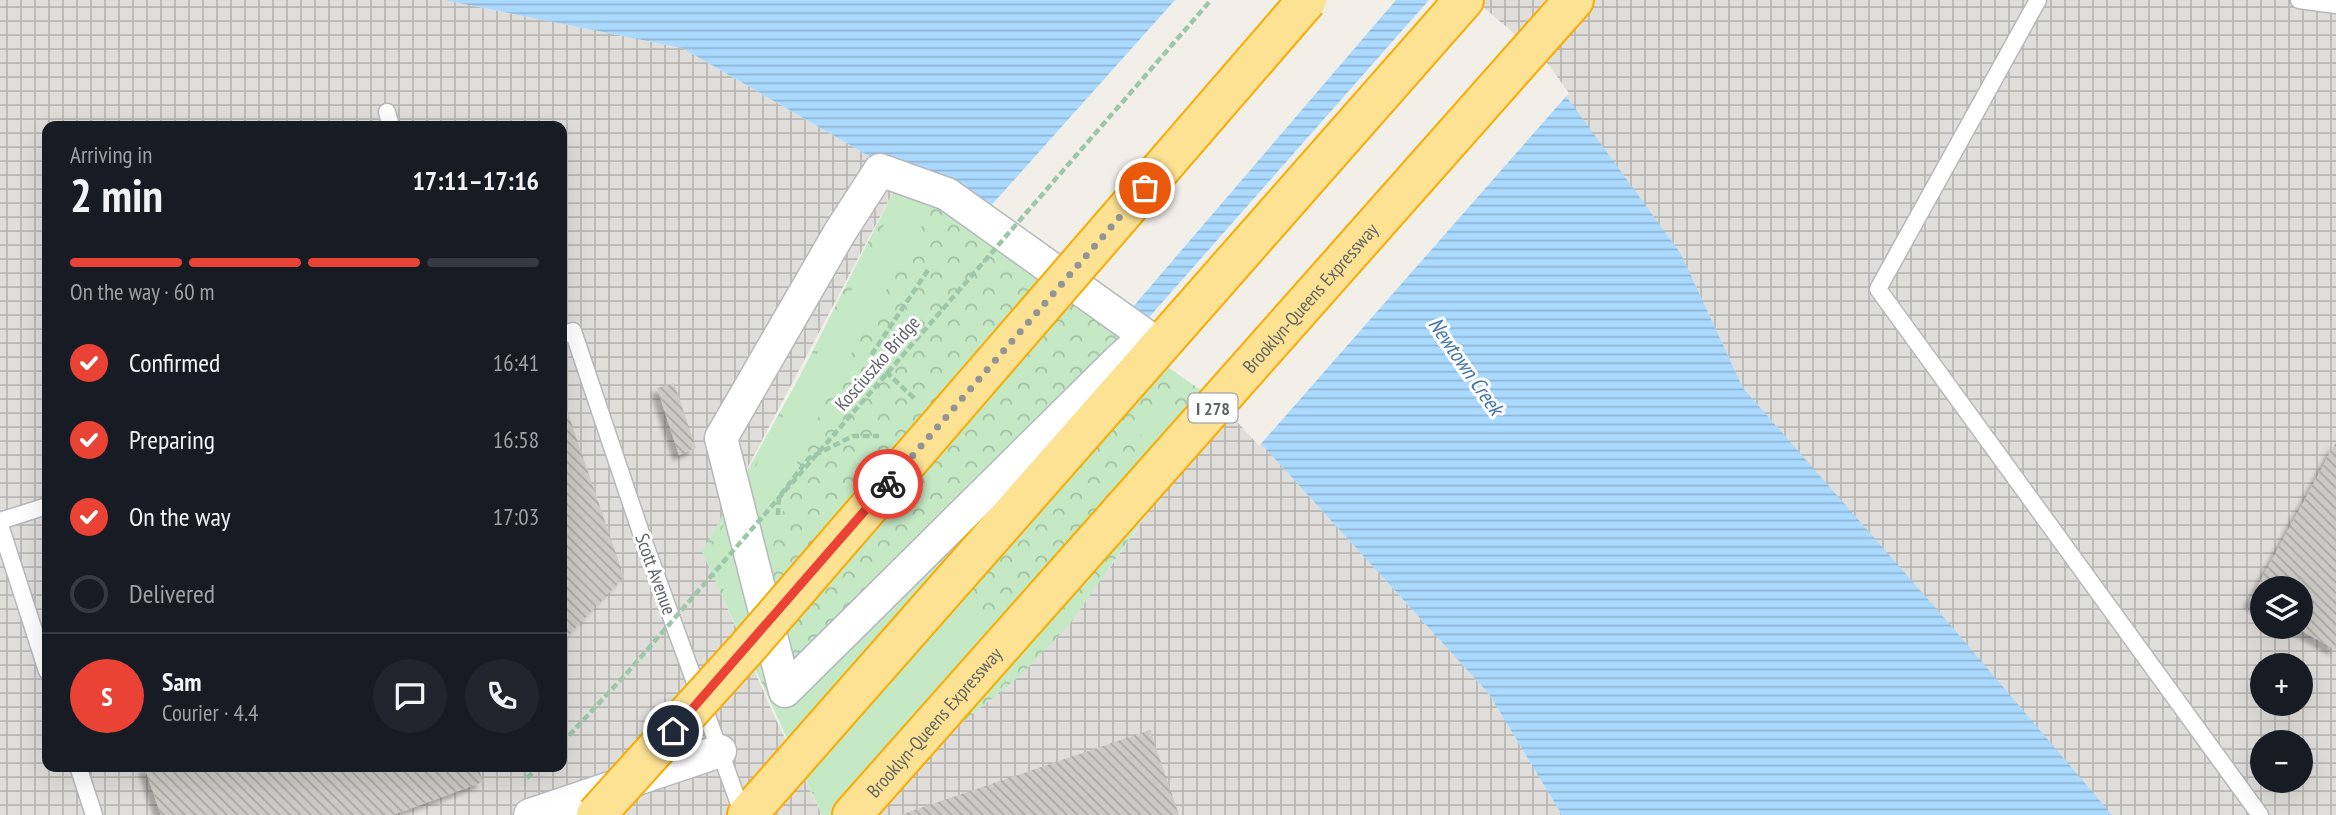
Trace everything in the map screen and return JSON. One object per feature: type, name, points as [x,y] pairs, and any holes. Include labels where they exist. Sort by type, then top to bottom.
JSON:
[{"type":"highway","points":[[596,815],[731,666],[1307,0]]},
{"type":"highway","points":[[745,815],[1464,0]]},
{"type":"highway","name":"Brooklyn-Queens Expressway","points":[[852,815],[1574,0]]},
{"type":"street","points":[[880,170],[947,194],[1146,336],[785,691],[721,438],[840,232],[880,170]]},
{"type":"street","points":[[530,815],[720,751]]},
{"type":"lane","points":[[2038,0],[1878,289],[2260,815]]},
{"type":"lane","points":[[2299,0],[2336,5]]},
{"type":"lane","name":"Scott Avenue","points":[[567,333],[745,815]]},
{"type":"lane","points":[[42,508],[0,523],[42,655]]},
{"type":"lane","points":[[80,772],[94,815]]},
{"type":"path","name":"Kosciuszko Bridge","points":[[567,738],[627,673],[1211,0]]},
{"type":"path","points":[[778,523],[779,497],[809,458],[853,436],[890,436]]},
{"type":"shaded area","points":[[0,0],[444,0],[682,48],[902,175],[703,552],[772,711],[822,815],[0,815]]},
{"type":"shaded area","points":[[1470,0],[2336,0],[2336,815],[2111,815],[1743,388],[1681,254]]},
{"type":"shaded area","points":[[1224,403],[1489,694],[1562,815],[845,815],[1109,569]]},
{"type":"green space","points":[[902,175],[1224,403],[1070,624],[1020,676],[848,815],[822,815],[702,552],[799,378]]},
{"type":"green space","points":[[903,187],[932,207],[835,383],[798,459],[746,641],[708,554],[848,297]]},
{"type":"green space","points":[[1158,406],[1191,433],[1172,464],[1135,430]]},
{"type":"green space","points":[[941,592],[961,599],[977,610],[1005,682],[837,815],[826,815],[806,778],[773,693],[906,597]]},
{"type":"water","name":"Newtown Creek","points":[[444,0],[1470,0],[1542,63],[1681,254],[1743,388],[2112,815],[1562,815],[1489,694],[1224,403],[902,175],[682,48]]},
{"type":"pier","points":[[1175,0],[1396,0],[1114,329],[971,228]]},
{"type":"pier","points":[[1429,0],[1475,0],[1545,60],[1569,93],[1259,446],[1222,405],[1129,340]]},
{"type":"building","points":[[674,383],[696,448],[679,455],[657,388]]},
{"type":"building","points":[[567,411],[624,577],[567,637]]},
{"type":"building","points":[[2336,442],[2336,650],[2313,637],[2313,576],[2263,576]]},
{"type":"building","points":[[1150,730],[1179,815],[900,815]]},
{"type":"building","points":[[146,772],[480,772],[483,782],[393,815],[161,815]]},
{"type":"way so far","points":[[888,484],[1145,188]]},
{"type":"route","points":[[673,731],[888,484]]}]
